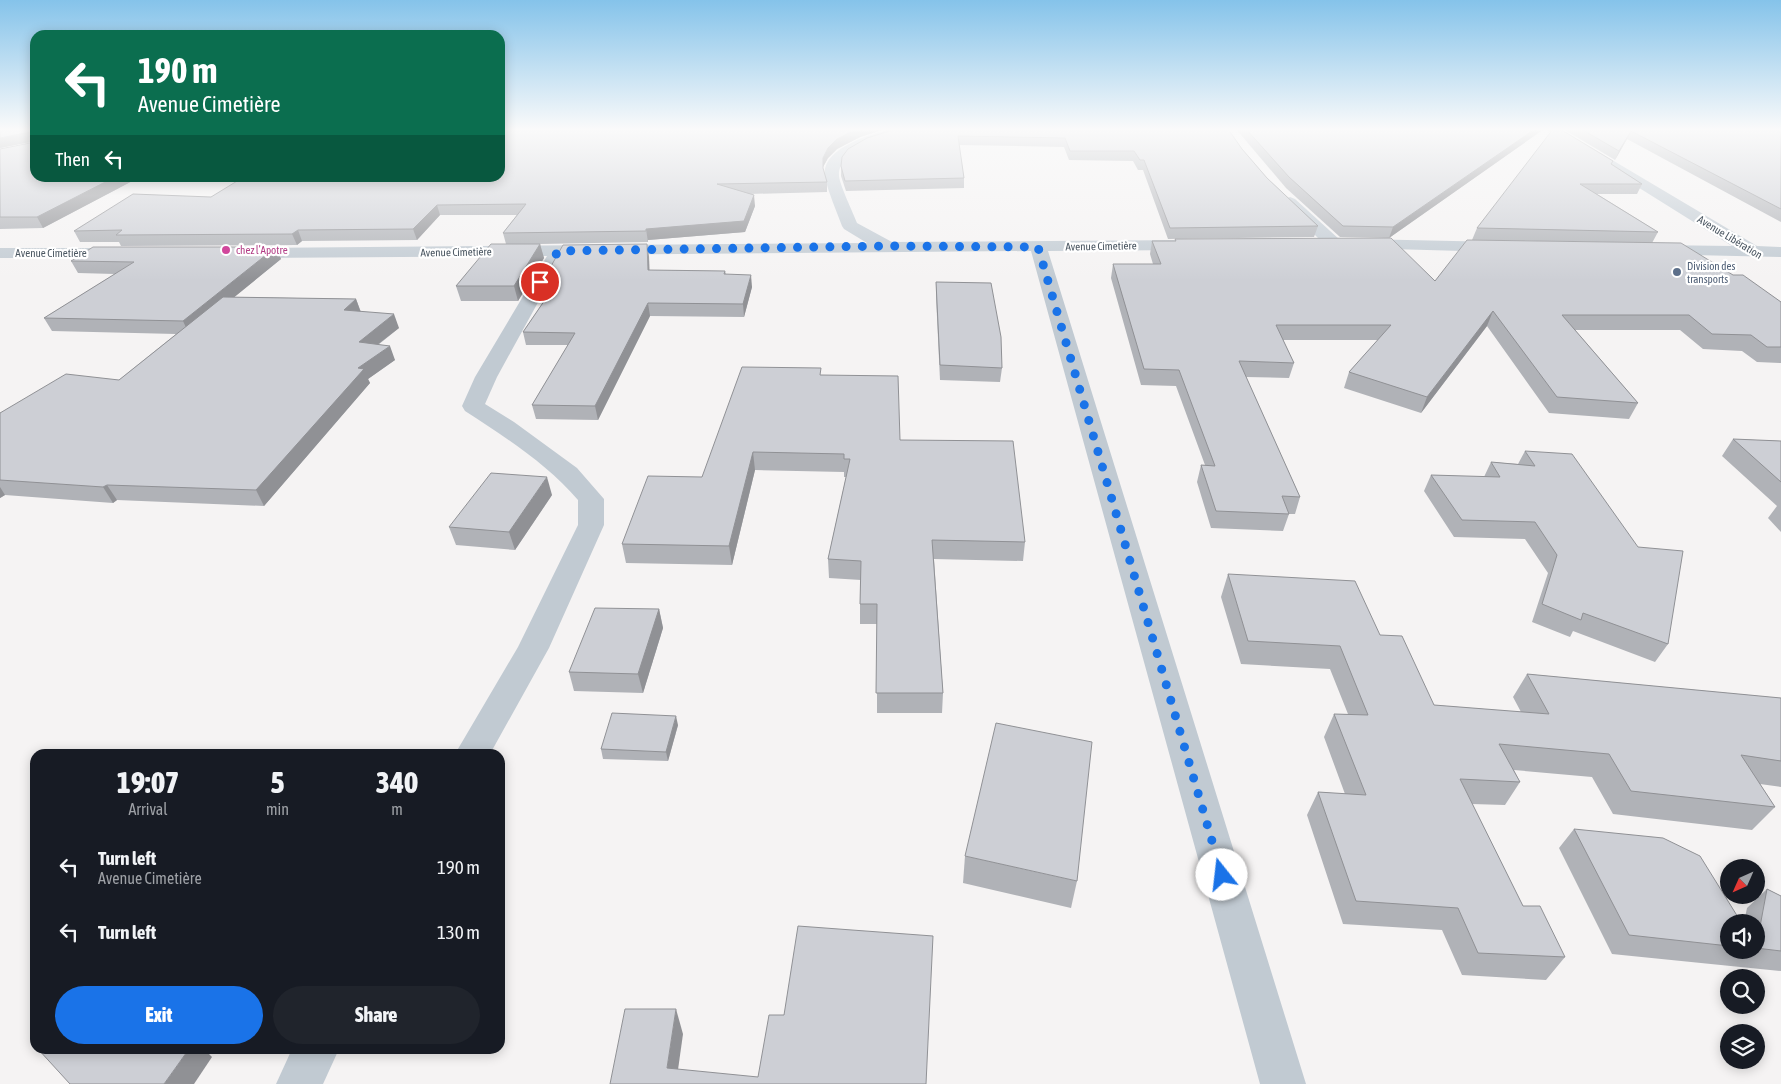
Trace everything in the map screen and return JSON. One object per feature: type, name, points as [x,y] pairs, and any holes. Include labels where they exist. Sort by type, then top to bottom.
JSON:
[{"type":"street","points":[[833,180],[850,226],[887,246]]},
{"type":"street","name":"Avenue Libération","points":[[1634,180],[1781,268]]},
{"type":"street","points":[[1280,192],[1334,244]]},
{"type":"street","points":[[819,247],[850,226]]},
{"type":"street","points":[[1314,244],[1514,247]]},
{"type":"street","name":"Avenue Cimetière","points":[[220,253],[558,251],[887,246],[1206,245]]},
{"type":"street","points":[[1038,247],[1283,1084]]},
{"type":"street","points":[[1643,250],[1781,252]]},
{"type":"street","points":[[475,749],[533,648],[591,525],[591,499],[568,473],[506,427],[473,406],[486,377],[558,251]]},
{"type":"street","name":"Avenue Cimetière","points":[[0,253],[140,253]]},
{"type":"street","points":[[299,1084],[314,1054]]},
{"type":"building","points":[[0,180],[30,180],[30,182],[105,182],[37,217],[0,217]]},
{"type":"building","points":[[826,180],[827,182],[717,184],[754,195],[744,221],[646,229],[646,231],[503,233],[526,204],[437,205],[413,229],[298,230],[292,234],[116,235],[122,230],[74,231],[133,194],[211,197],[235,182]]},
{"type":"building","points":[[845,180],[901,180],[845,181]]},
{"type":"building","points":[[1151,180],[1269,180],[1318,226],[1170,228]]},
{"type":"building","points":[[1292,180],[1462,180],[1393,227],[1343,226]]},
{"type":"building","points":[[1514,180],[1635,180],[1642,184],[1580,184],[1658,232],[1477,228]]},
{"type":"building","points":[[1724,180],[1781,180],[1781,209]]},
{"type":"building","points":[[1391,238],[1435,281],[1467,240],[1681,243],[1733,275],[1743,275],[1781,302],[1781,347],[1767,347],[1751,335],[1712,334],[1689,315],[1562,315],[1638,403],[1557,397],[1493,311],[1427,397],[1349,372],[1391,325],[1276,325],[1294,363],[1239,361],[1300,497],[1282,496],[1289,514],[1216,511],[1201,465],[1215,466],[1179,370],[1144,369],[1113,264],[1161,264],[1152,241],[1176,241],[1175,239]]},
{"type":"building","points":[[491,244],[540,244],[514,286],[456,286]]},
{"type":"building","points":[[647,244],[648,270],[725,271],[724,274],[751,275],[743,304],[648,303],[595,406],[532,405],[575,333],[523,332],[551,291],[548,291],[550,289],[538,289],[563,245]]},
{"type":"building","points":[[93,247],[276,247],[183,321],[44,318],[134,262],[71,261]]},
{"type":"building","points":[[936,282],[991,283],[1001,337],[1002,368],[940,365]]},
{"type":"building","points":[[223,297],[356,299],[344,310],[394,314],[359,342],[390,346],[358,368],[364,369],[256,490],[107,485],[103,487],[0,480],[0,413],[66,374],[119,380]]},
{"type":"building","points":[[742,367],[821,368],[820,375],[898,376],[900,440],[1013,441],[1025,542],[932,540],[943,693],[876,693],[877,604],[860,604],[861,561],[828,559],[850,459],[844,459],[844,454],[753,452],[729,546],[622,544],[648,476],[702,477]]},
{"type":"building","points":[[1733,439],[1781,441],[1781,482]]},
{"type":"building","points":[[1525,451],[1572,454],[1638,547],[1683,551],[1668,644],[1583,613],[1581,620],[1542,604],[1557,555],[1535,522],[1462,520],[1431,475],[1500,477],[1491,462],[1535,466]]},
{"type":"building","points":[[491,473],[547,477],[509,532],[449,527]]},
{"type":"building","points":[[1228,574],[1355,581],[1380,635],[1402,636],[1434,705],[1549,714],[1527,674],[1781,698],[1781,761],[1741,755],[1775,807],[1631,791],[1609,754],[1499,744],[1520,782],[1460,779],[1523,906],[1540,906],[1565,957],[1478,953],[1458,908],[1356,901],[1318,792],[1366,795],[1334,714],[1368,715],[1340,646],[1248,641]]},
{"type":"building","points":[[595,608],[659,609],[638,674],[569,672]]},
{"type":"building","points":[[612,713],[676,716],[666,752],[601,749]]},
{"type":"building","points":[[996,723],[1092,742],[1077,881],[965,856]]},
{"type":"building","points":[[1574,829],[1663,838],[1700,856],[1720,888],[1720,904],[1730,904],[1736,914],[1720,914],[1720,945],[1629,935]]},
{"type":"building","points":[[1767,889],[1781,896],[1781,951],[1765,949],[1765,914],[1762,914]]},
{"type":"building","points":[[798,926],[933,936],[926,1084],[610,1084],[625,1009],[676,1009],[667,1068],[758,1077],[769,1015],[784,1015]]},
{"type":"building","points":[[43,1054],[185,1054],[164,1084],[70,1084]]},
{"type":"place","name":"chez l’Apotre","points":[[226,250]]},
{"type":"place","name":"Division des transports","points":[[1677,272]]},
{"type":"route","points":[[540,282],[558,251],[887,246],[1038,247],[1222,875]]}]
